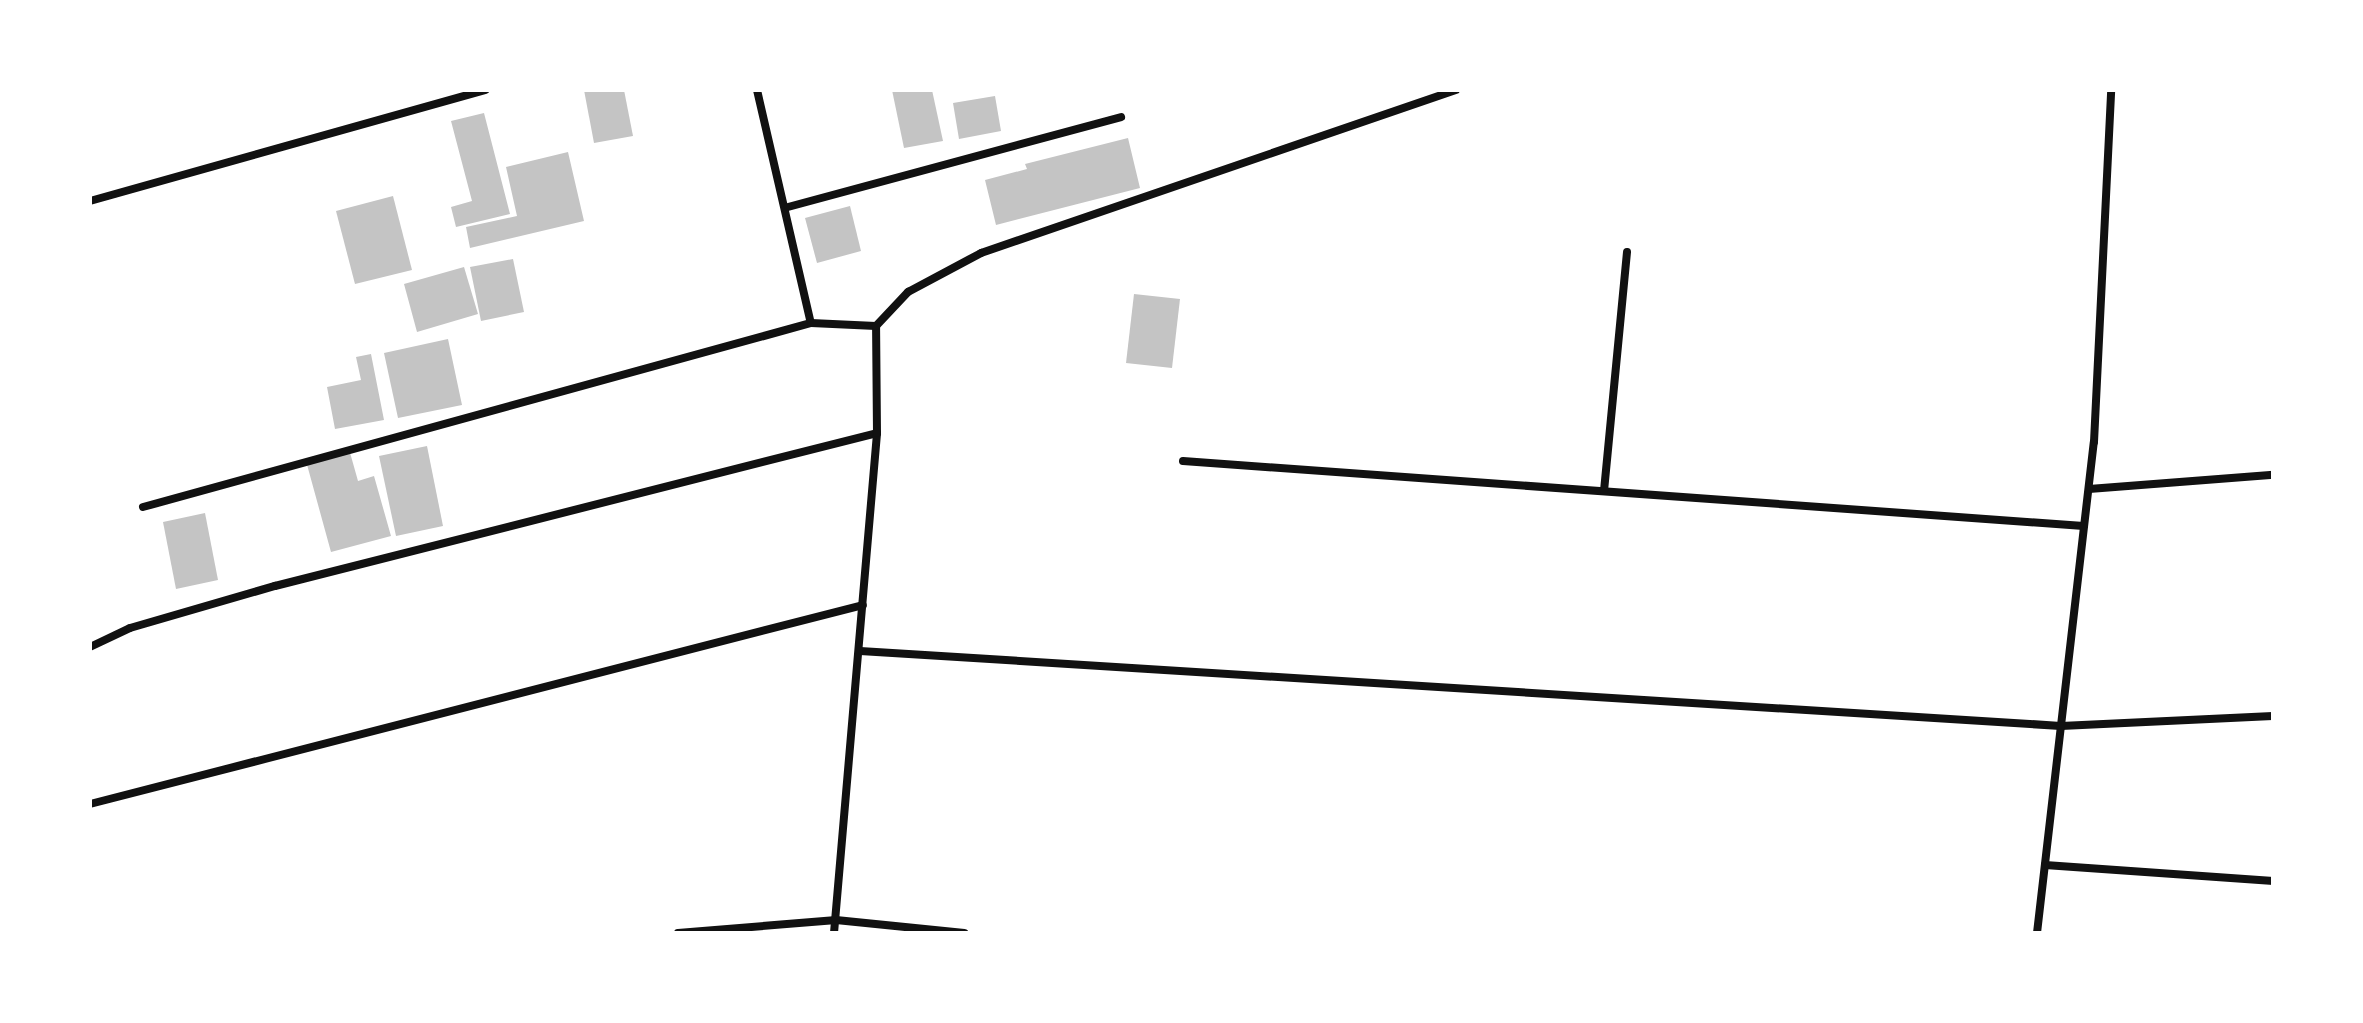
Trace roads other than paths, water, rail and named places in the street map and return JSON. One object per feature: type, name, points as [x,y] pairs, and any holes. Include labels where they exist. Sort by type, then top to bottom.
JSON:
[{"type":"street","points":[[90,201],[486,90]]},
{"type":"street","points":[[757,90],[788,207],[811,323]]},
{"type":"street","points":[[834,933],[877,433],[876,326],[908,292],[981,253],[1456,90]]},
{"type":"street","points":[[2037,933],[2089,489],[2111,90]]},
{"type":"street","points":[[788,207],[1121,117]]},
{"type":"street","points":[[1604,491],[1627,252]]},
{"type":"street","points":[[143,507],[811,323],[876,326]]},
{"type":"street","points":[[90,647],[130,628],[275,586],[877,433]]},
{"type":"street","points":[[1183,461],[2084,526]]},
{"type":"street","points":[[2089,489],[2273,475]]},
{"type":"street","points":[[90,804],[863,605]]},
{"type":"street","points":[[860,651],[2061,726],[2273,716]]},
{"type":"street","points":[[2045,865],[2273,881]]},
{"type":"street","points":[[678,933],[836,920],[964,933]]}]
